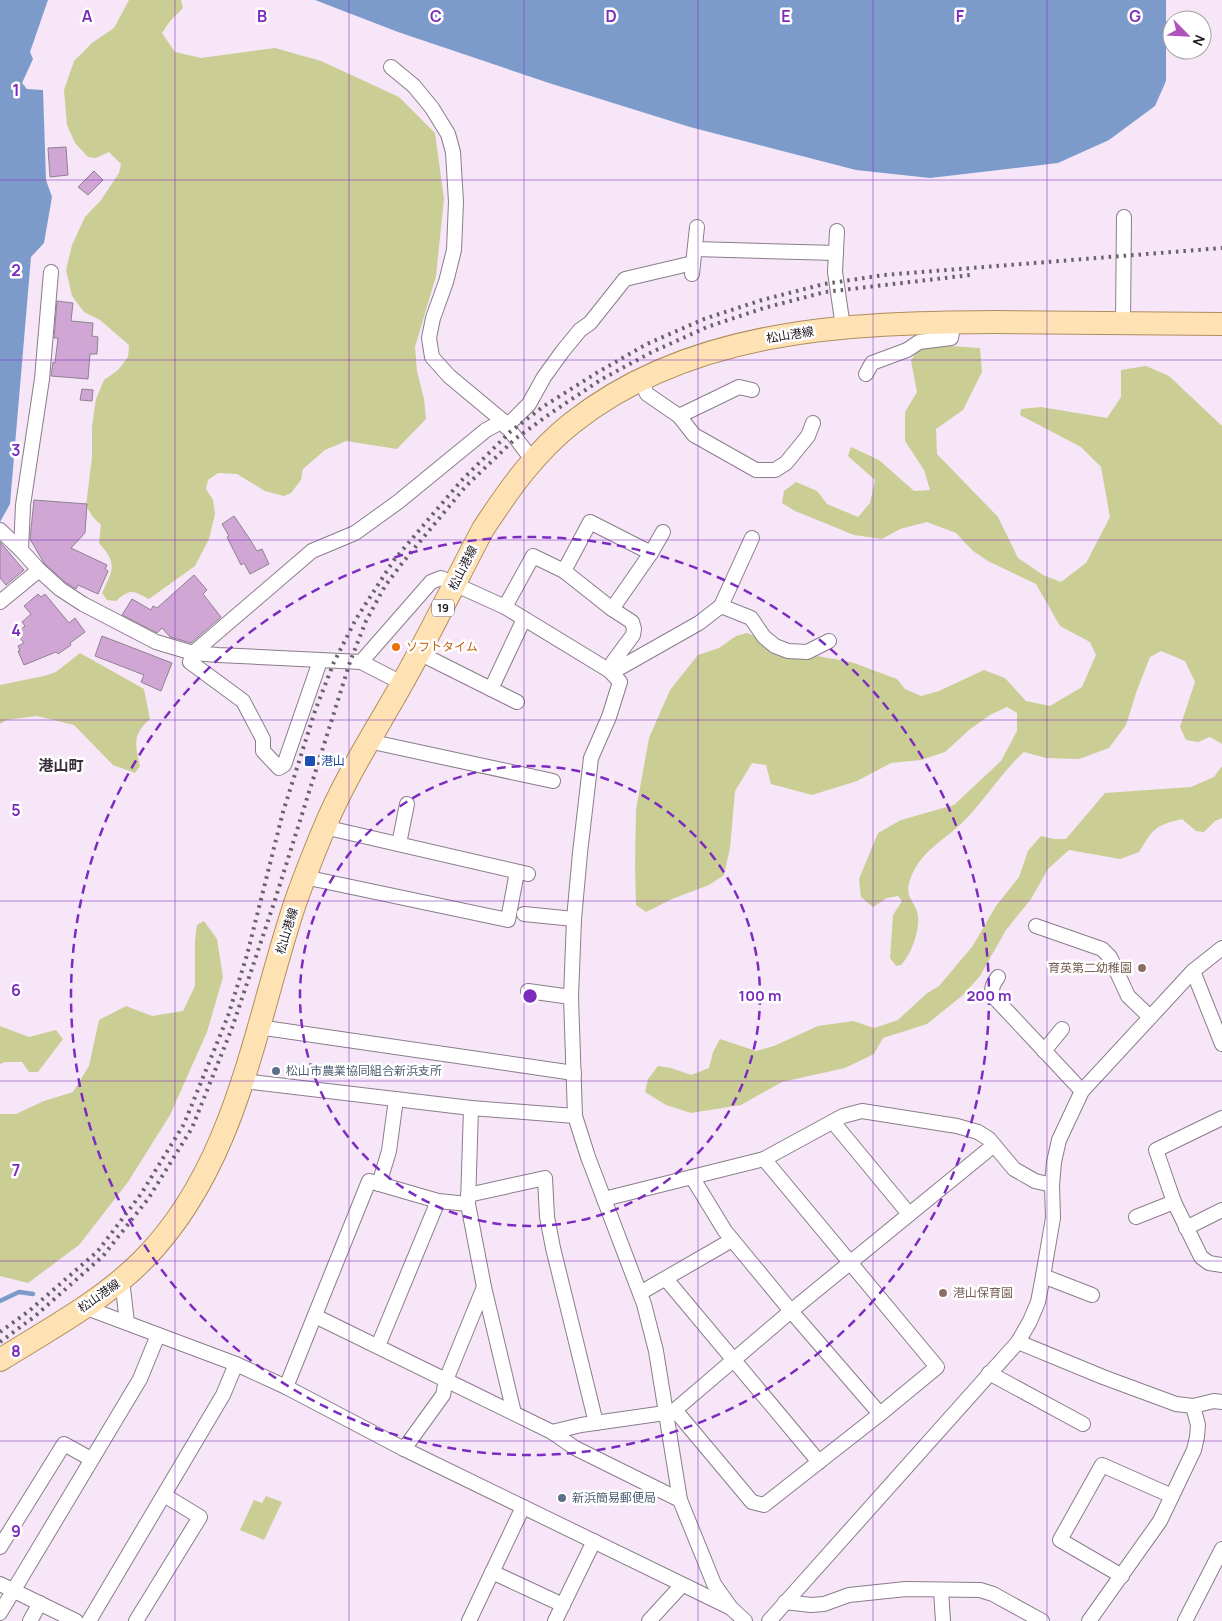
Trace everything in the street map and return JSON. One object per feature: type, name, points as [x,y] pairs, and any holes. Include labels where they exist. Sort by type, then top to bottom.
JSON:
[{"type":"main road","name":"松山港線","points":[[0,1360],[84,1307],[122,1279],[143,1260],[172,1226],[196,1188],[216,1151],[242,1081],[304,877],[344,784],[402,683],[484,529],[503,500],[533,461],[572,422],[603,401],[668,368],[735,346],[809,331],[843,327],[954,323],[1123,322],[1222,324]]},
{"type":"street","points":[[391,67],[414,86],[432,108],[448,134],[453,152],[456,202],[454,250],[446,282],[433,318],[429,338],[432,357],[449,376],[504,424],[533,461]]},
{"type":"street","points":[[1123,322],[1124,217]]},
{"type":"street","points":[[694,262],[697,226]]},
{"type":"street","points":[[837,231],[836,272],[843,327]]},
{"type":"street","points":[[320,661],[284,765],[278,768],[264,751],[262,739],[244,701],[190,662],[193,653],[312,551],[355,533],[398,502],[486,430],[504,424],[528,404],[562,352],[580,330],[590,323],[625,279],[694,262],[836,253]]},
{"type":"street","points":[[21,550],[23,505],[42,379],[50,272]]},
{"type":"street","points":[[866,374],[872,363],[907,350],[919,342],[951,338],[954,323]]},
{"type":"street","points":[[641,381],[646,394],[679,416],[694,435],[756,470],[776,470],[786,463],[808,436],[813,423]]},
{"type":"street","points":[[679,416],[739,387],[752,390]]},
{"type":"street","points":[[564,571],[590,522],[651,553]]},
{"type":"street","points":[[0,530],[60,589],[83,604],[156,642],[193,653],[360,662],[402,683]]},
{"type":"street","points":[[612,609],[651,553],[663,532]]},
{"type":"street","points":[[610,671],[616,670],[699,623],[721,606],[752,538]]},
{"type":"street","points":[[505,608],[533,556],[564,571],[612,609],[632,622],[633,635],[613,662],[610,671]]},
{"type":"street","points":[[0,602],[39,570]]},
{"type":"street","points":[[360,662],[431,582],[441,578],[524,619],[610,671],[620,682],[610,717],[591,758],[574,919],[571,997],[575,1116],[640,1293],[656,1351],[670,1412],[680,1500],[714,1584],[732,1608],[746,1621]]},
{"type":"street","points":[[721,606],[751,618],[764,637],[775,646],[788,651],[807,652],[829,641]]},
{"type":"street","points":[[491,689],[524,619]]},
{"type":"street","points":[[418,653],[517,702]]},
{"type":"street","points":[[368,741],[553,781]]},
{"type":"street","points":[[399,844],[407,804]]},
{"type":"street","points":[[304,877],[508,920],[523,873],[324,827]]},
{"type":"street","points":[[524,914],[574,919]]},
{"type":"street","points":[[1036,926],[1102,949],[1110,957],[1128,996],[1150,1017]]},
{"type":"street","points":[[769,1621],[1018,1342],[1038,1302],[1053,1218],[1052,1185],[1054,1162],[1059,1140],[1082,1091],[1193,971],[1222,948]]},
{"type":"street","points":[[1193,971],[1222,1044]]},
{"type":"street","points":[[998,977],[992,986],[994,997],[1082,1091]]},
{"type":"street","points":[[528,991],[571,997]]},
{"type":"street","points":[[258,1027],[574,1074]]},
{"type":"street","points":[[1044,1051],[1062,1029]]},
{"type":"street","points":[[242,1081],[471,1108],[575,1116]]},
{"type":"street","points":[[379,1184],[389,1151],[396,1099]]},
{"type":"street","points":[[471,1108],[468,1199],[484,1287],[514,1413]]},
{"type":"street","points":[[604,1199],[764,1159],[843,1116],[862,1110],[957,1126],[978,1132],[994,1145],[1014,1169],[1035,1181],[1052,1185]]},
{"type":"street","points":[[1222,1118],[1156,1150],[1174,1202],[1201,1257],[1209,1263],[1222,1265]]},
{"type":"street","points":[[833,1122],[910,1214]]},
{"type":"street","points":[[552,1432],[596,1423],[670,1412],[994,1145]]},
{"type":"street","points":[[670,1412],[752,1502],[764,1505],[880,1414],[937,1366],[764,1159]]},
{"type":"street","points":[[692,1177],[732,1240],[880,1414]]},
{"type":"street","points":[[286,1387],[369,1181],[438,1201],[468,1199],[545,1178],[547,1217],[552,1248],[596,1423]]},
{"type":"street","points":[[378,1346],[438,1201]]},
{"type":"street","points":[[1136,1217],[1174,1202]]},
{"type":"street","points":[[1186,1228],[1222,1210]]},
{"type":"street","points":[[640,1293],[732,1240]]},
{"type":"street","points":[[1043,1276],[1092,1295]]},
{"type":"street","points":[[122,1279],[127,1323]]},
{"type":"street","points":[[666,1279],[819,1462]]},
{"type":"street","points":[[404,1449],[443,1394],[446,1380],[484,1287]]},
{"type":"street","points":[[84,1307],[236,1364],[286,1387],[404,1449],[732,1608]]},
{"type":"street","points":[[315,1316],[552,1432],[575,1448],[680,1500]]},
{"type":"street","points":[[0,1614],[6,1587],[91,1459],[140,1379],[158,1335]]},
{"type":"street","points":[[1018,1342],[1103,1377],[1176,1404],[1193,1406],[1214,1401],[1222,1402]]},
{"type":"street","points":[[89,1621],[223,1395],[236,1364]]},
{"type":"street","points":[[989,1373],[1083,1424]]},
{"type":"street","points":[[1088,1621],[1160,1521],[1194,1450],[1198,1425],[1193,1406]]},
{"type":"street","points":[[0,1547],[64,1444],[91,1459]]},
{"type":"street","points":[[1122,1576],[1060,1540],[1102,1465],[1172,1496]]},
{"type":"street","points":[[136,1621],[200,1516],[164,1495]]},
{"type":"street","points":[[469,1621],[523,1507]]},
{"type":"street","points":[[555,1621],[594,1542]]},
{"type":"street","points":[[1185,1621],[1222,1549]]},
{"type":"street","points":[[492,1572],[562,1605]]},
{"type":"street","points":[[649,1621],[682,1584]]},
{"type":"street","points":[[6,1587],[76,1621]]},
{"type":"street","points":[[785,1602],[810,1605],[824,1604],[849,1595],[906,1589],[987,1592],[1042,1621]]},
{"type":"street","points":[[941,1590],[943,1621]]},
{"type":"street","points":[[30,1621],[40,1603]]},
{"type":"green space","points":[[129,0],[181,0],[183,8],[170,21],[162,33],[175,52],[201,58],[275,48],[321,61],[399,97],[435,133],[444,199],[436,276],[415,347],[417,371],[424,399],[426,419],[397,449],[346,441],[325,450],[303,469],[301,480],[291,493],[284,496],[265,491],[237,474],[218,473],[208,480],[206,489],[213,500],[215,514],[209,539],[195,566],[149,599],[132,592],[125,594],[116,601],[107,600],[102,593],[112,567],[109,556],[99,543],[101,525],[86,506],[96,399],[104,380],[118,370],[128,357],[129,345],[100,320],[84,312],[72,296],[66,270],[72,245],[85,217],[101,200],[119,173],[121,164],[109,152],[96,158],[88,157],[75,143],[67,125],[64,90],[74,61],[92,43],[114,28]]},
{"type":"green space","points":[[920,344],[980,348],[982,372],[963,410],[936,429],[937,454],[998,517],[1018,558],[1043,575],[1061,582],[1086,563],[1110,517],[1101,467],[1081,447],[1020,415],[1021,409],[1041,407],[1107,418],[1121,397],[1121,370],[1146,366],[1169,376],[1222,426],[1222,744],[1210,737],[1198,742],[1186,740],[1180,727],[1195,682],[1185,661],[1161,651],[1150,657],[1126,725],[1109,748],[1079,759],[1046,758],[1024,752],[966,819],[934,846],[920,861],[914,870],[908,889],[909,896],[918,915],[917,930],[909,954],[901,965],[896,966],[890,958],[893,915],[902,901],[898,896],[887,898],[873,907],[861,897],[859,879],[878,833],[901,820],[954,805],[1001,761],[1017,731],[1017,713],[1007,707],[990,715],[969,730],[945,752],[921,760],[891,763],[857,781],[812,795],[771,784],[766,765],[752,763],[735,791],[730,848],[724,875],[709,885],[672,899],[646,912],[636,905],[635,866],[636,810],[649,738],[670,690],[698,655],[719,648],[736,636],[747,633],[794,652],[851,662],[897,679],[905,689],[921,696],[939,691],[984,670],[1005,678],[1026,701],[1050,706],[1082,687],[1096,655],[1090,642],[1060,626],[1036,584],[988,561],[973,551],[956,533],[927,522],[900,529],[882,539],[854,535],[795,511],[782,503],[784,491],[796,482],[817,491],[827,504],[858,517],[870,503],[875,480],[848,456],[851,447],[879,460],[914,491],[930,490],[924,470],[905,441],[905,412],[917,392],[911,361]]},
{"type":"green space","points":[[80,653],[144,689],[150,719],[140,730],[136,740],[140,766],[135,773],[113,765],[74,725],[37,716],[6,720],[0,724],[0,685],[56,672]]},
{"type":"green space","points":[[1222,766],[1222,818],[1215,821],[1204,832],[1196,831],[1182,819],[1160,826],[1152,833],[1139,852],[1120,859],[1069,850],[1048,869],[1031,899],[1006,930],[980,976],[963,995],[927,1024],[883,1038],[874,1054],[845,1068],[782,1082],[741,1105],[691,1113],[666,1105],[645,1092],[648,1079],[658,1066],[691,1075],[709,1068],[713,1052],[720,1039],[756,1051],[774,1046],[818,1026],[853,1021],[874,1028],[898,1020],[926,994],[939,986],[972,947],[996,906],[1019,877],[1028,851],[1041,836],[1066,839],[1105,793],[1191,787],[1214,777]]},
{"type":"green space","points":[[204,921],[217,939],[223,977],[207,1032],[170,1115],[128,1182],[79,1245],[28,1283],[0,1276],[0,1114],[16,1114],[44,1101],[73,1092],[89,1066],[99,1020],[126,1006],[152,1016],[183,1011],[195,986],[195,940],[197,925]]},
{"type":"green space","points":[[0,1026],[29,1037],[56,1030],[63,1039],[38,1072],[29,1072],[22,1062],[5,1062],[0,1064]]},
{"type":"green space","points":[[266,1496],[282,1502],[264,1540],[240,1530],[254,1500],[262,1503]]},
{"type":"water","points":[[0,0],[48,0],[30,52],[33,59],[22,83],[27,89],[43,90],[46,180],[52,197],[44,243],[31,257],[10,504],[0,522]]},
{"type":"water","points":[[315,0],[1166,0],[1166,10],[1162,10],[1162,60],[1166,60],[1166,81],[1155,106],[1109,140],[1058,163],[930,178],[856,170],[690,127],[549,83],[398,32]]},
{"type":"building","points":[[66,147],[68,175],[50,177],[48,148]]},
{"type":"building","points":[[94,171],[103,180],[88,195],[78,187]]},
{"type":"building","points":[[57,301],[73,303],[71,321],[93,323],[92,336],[98,337],[97,354],[90,354],[88,379],[51,376],[53,362],[55,363],[58,338],[54,338]]},
{"type":"building","points":[[82,389],[93,390],[92,401],[80,400]]},
{"type":"building","points":[[34,500],[87,504],[85,533],[71,548],[107,565],[105,569],[108,571],[98,594],[78,585],[76,589],[65,582],[44,563],[30,539]]},
{"type":"building","points":[[234,516],[257,551],[262,549],[269,564],[250,574],[244,563],[241,565],[222,524]]},
{"type":"building","points":[[0,542],[24,570],[6,585],[0,578]]},
{"type":"building","points":[[194,575],[207,590],[203,594],[221,617],[191,643],[170,637],[162,628],[157,633],[122,615],[132,599],[151,610],[153,606],[157,608]]},
{"type":"building","points":[[38,594],[41,597],[45,594],[69,623],[75,618],[85,632],[58,654],[56,652],[24,665],[18,651],[20,651],[18,646],[24,643],[16,633],[25,626],[22,622],[31,614],[24,606]]},
{"type":"building","points":[[102,636],[172,663],[161,691],[141,682],[144,675],[95,656]]},
{"type":"waterway","points":[[0,1301],[19,1292],[33,1294]]},
{"type":"railway","points":[[0,1332],[29,1311],[98,1251],[141,1194],[184,1124],[228,1016],[247,955],[283,812],[315,711],[334,662],[356,619],[394,560],[461,481],[510,432],[544,406],[647,344],[704,319],[762,300],[824,284],[884,275],[1222,248]]},
{"type":"railway","points":[[0,1342],[34,1317],[103,1256],[148,1199],[192,1128],[232,1028],[275,900],[350,662],[366,621],[385,586],[466,486],[515,439],[602,379],[652,352],[707,327],[764,308],[825,292],[970,275]]},
{"type":"place","name":"ソフトタイム","points":[[396,647]]},
{"type":"place","name":"港山","points":[[310,761]]},
{"type":"place","name":"育英第二幼稚園","points":[[1142,968]]},
{"type":"place","name":"松山市農業協同組合新浜支所","points":[[276,1071]]},
{"type":"place","name":"港山保育園","points":[[943,1293]]},
{"type":"place","name":"新浜簡易郵便局","points":[[562,1498]]},
{"type":"district","name":"港山町","points":[[61,766]]}]
